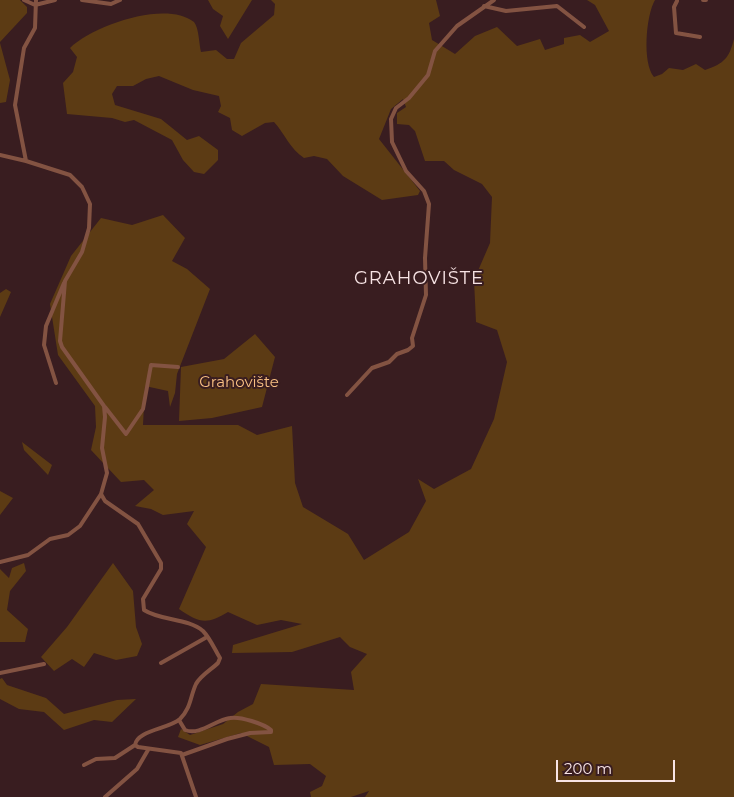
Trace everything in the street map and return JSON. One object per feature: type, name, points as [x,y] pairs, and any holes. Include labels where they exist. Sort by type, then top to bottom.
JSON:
[{"type":"street","points":[[24,0],[34,5],[55,0]]},
{"type":"street","points":[[26,161],[16,118],[15,104],[24,48],[35,28],[34,5],[36,0]]},
{"type":"street","points":[[82,0],[111,4],[120,0]]},
{"type":"street","points":[[347,395],[372,368],[389,362],[397,354],[413,346],[412,338],[426,295],[425,258],[429,204],[424,190],[406,171],[392,142],[391,119],[396,108],[409,98],[428,76],[435,51],[457,26],[494,0]]},
{"type":"street","points":[[677,0],[674,7],[676,33],[700,37]]},
{"type":"street","points":[[484,6],[506,11],[556,6],[584,27]]},
{"type":"street","points":[[0,155],[26,161],[70,176],[82,188],[90,204],[89,228],[82,252],[65,281],[46,326],[44,345],[56,383]]},
{"type":"street","points":[[65,281],[60,340],[62,347],[120,429],[126,434],[143,409],[151,365],[178,367]]},
{"type":"street","points":[[0,562],[28,554],[50,539],[75,532],[101,494],[107,472],[102,448],[105,417],[104,406]]},
{"type":"street","points":[[84,765],[96,760],[115,758],[135,745],[140,735],[161,729],[179,720],[190,706],[196,683],[220,660],[201,630],[172,619],[153,615],[144,610],[143,599],[162,569],[161,563],[138,524],[105,501],[101,494]]},
{"type":"street","points":[[160,663],[207,637]]},
{"type":"street","points":[[0,673],[44,664]]},
{"type":"street","points":[[179,720],[185,730],[189,732],[230,718],[271,730],[271,732],[250,733],[227,739],[182,755]]},
{"type":"street","points":[[135,745],[148,750],[176,751],[182,755],[196,797]]},
{"type":"street","points":[[105,797],[137,769],[148,750]]},
{"type":"green space","points":[[0,0],[20,0],[27,7],[27,13],[0,42]]},
{"type":"green space","points":[[208,0],[252,0],[228,39],[220,26],[223,16],[213,9]]},
{"type":"green space","points":[[271,0],[436,0],[440,16],[429,23],[432,40],[455,54],[475,36],[497,27],[517,46],[540,39],[545,50],[564,44],[564,38],[580,35],[590,42],[609,31],[595,5],[587,0],[655,0],[649,16],[647,39],[648,61],[654,77],[662,74],[669,68],[683,70],[696,64],[705,70],[717,65],[728,55],[734,39],[734,797],[365,797],[369,791],[351,797],[311,797],[310,792],[322,786],[326,776],[310,764],[274,765],[269,747],[241,733],[200,745],[178,737],[181,729],[190,735],[223,724],[238,712],[253,704],[261,684],[354,690],[351,672],[367,654],[350,647],[340,637],[292,652],[232,653],[233,645],[302,624],[281,620],[257,625],[228,612],[214,619],[203,621],[179,609],[206,547],[187,524],[194,511],[163,515],[151,509],[135,506],[154,490],[144,480],[121,482],[91,450],[96,427],[95,406],[58,355],[50,304],[71,256],[101,218],[132,225],[163,215],[185,238],[172,261],[187,269],[210,289],[177,374],[175,393],[170,407],[168,391],[145,386],[143,425],[238,425],[257,435],[292,426],[295,483],[303,507],[348,534],[364,560],[409,532],[426,501],[418,479],[434,489],[471,469],[494,419],[507,362],[497,330],[476,322],[474,280],[490,243],[492,197],[482,184],[454,170],[444,161],[425,161],[415,131],[409,125],[397,124],[397,113],[406,107],[403,99],[391,109],[379,139],[420,191],[418,195],[382,200],[343,176],[327,159],[314,156],[304,158],[295,150],[274,122],[265,123],[242,136],[232,130],[230,118],[218,112],[221,106],[219,96],[193,90],[159,76],[146,79],[133,86],[117,86],[112,94],[115,105],[161,119],[187,140],[199,136],[218,150],[218,160],[204,174],[194,172],[183,160],[172,140],[134,120],[125,122],[112,118],[67,114],[63,83],[73,72],[77,57],[70,48],[81,39],[112,24],[130,18],[149,14],[182,16],[196,25],[201,52],[216,50],[227,59],[234,59],[241,43],[274,15],[275,4]]},
{"type":"green space","points":[[0,43],[10,80],[6,102],[0,103]]},
{"type":"green space","points":[[6,289],[11,292],[0,317],[0,293]]},
{"type":"green space","name":"Grahovište","points":[[255,334],[275,357],[262,407],[212,418],[179,421],[181,367],[224,359]]},
{"type":"green space","points":[[22,442],[52,465],[48,475],[24,450]]},
{"type":"green space","points":[[0,491],[13,498],[0,515]]},
{"type":"green space","points":[[24,563],[26,571],[10,591],[7,610],[28,629],[25,642],[0,642],[0,569],[9,578],[12,568]]},
{"type":"green space","points":[[113,563],[133,591],[136,627],[142,644],[137,656],[116,660],[94,653],[84,667],[72,659],[54,671],[41,657],[67,627]]},
{"type":"green space","points":[[2,678],[7,685],[46,698],[64,714],[117,700],[136,699],[112,722],[94,720],[64,730],[44,712],[19,709],[0,699],[0,679]]},
{"type":"district","name":"GRAHOVIŠTE","points":[[419,279]]}]
